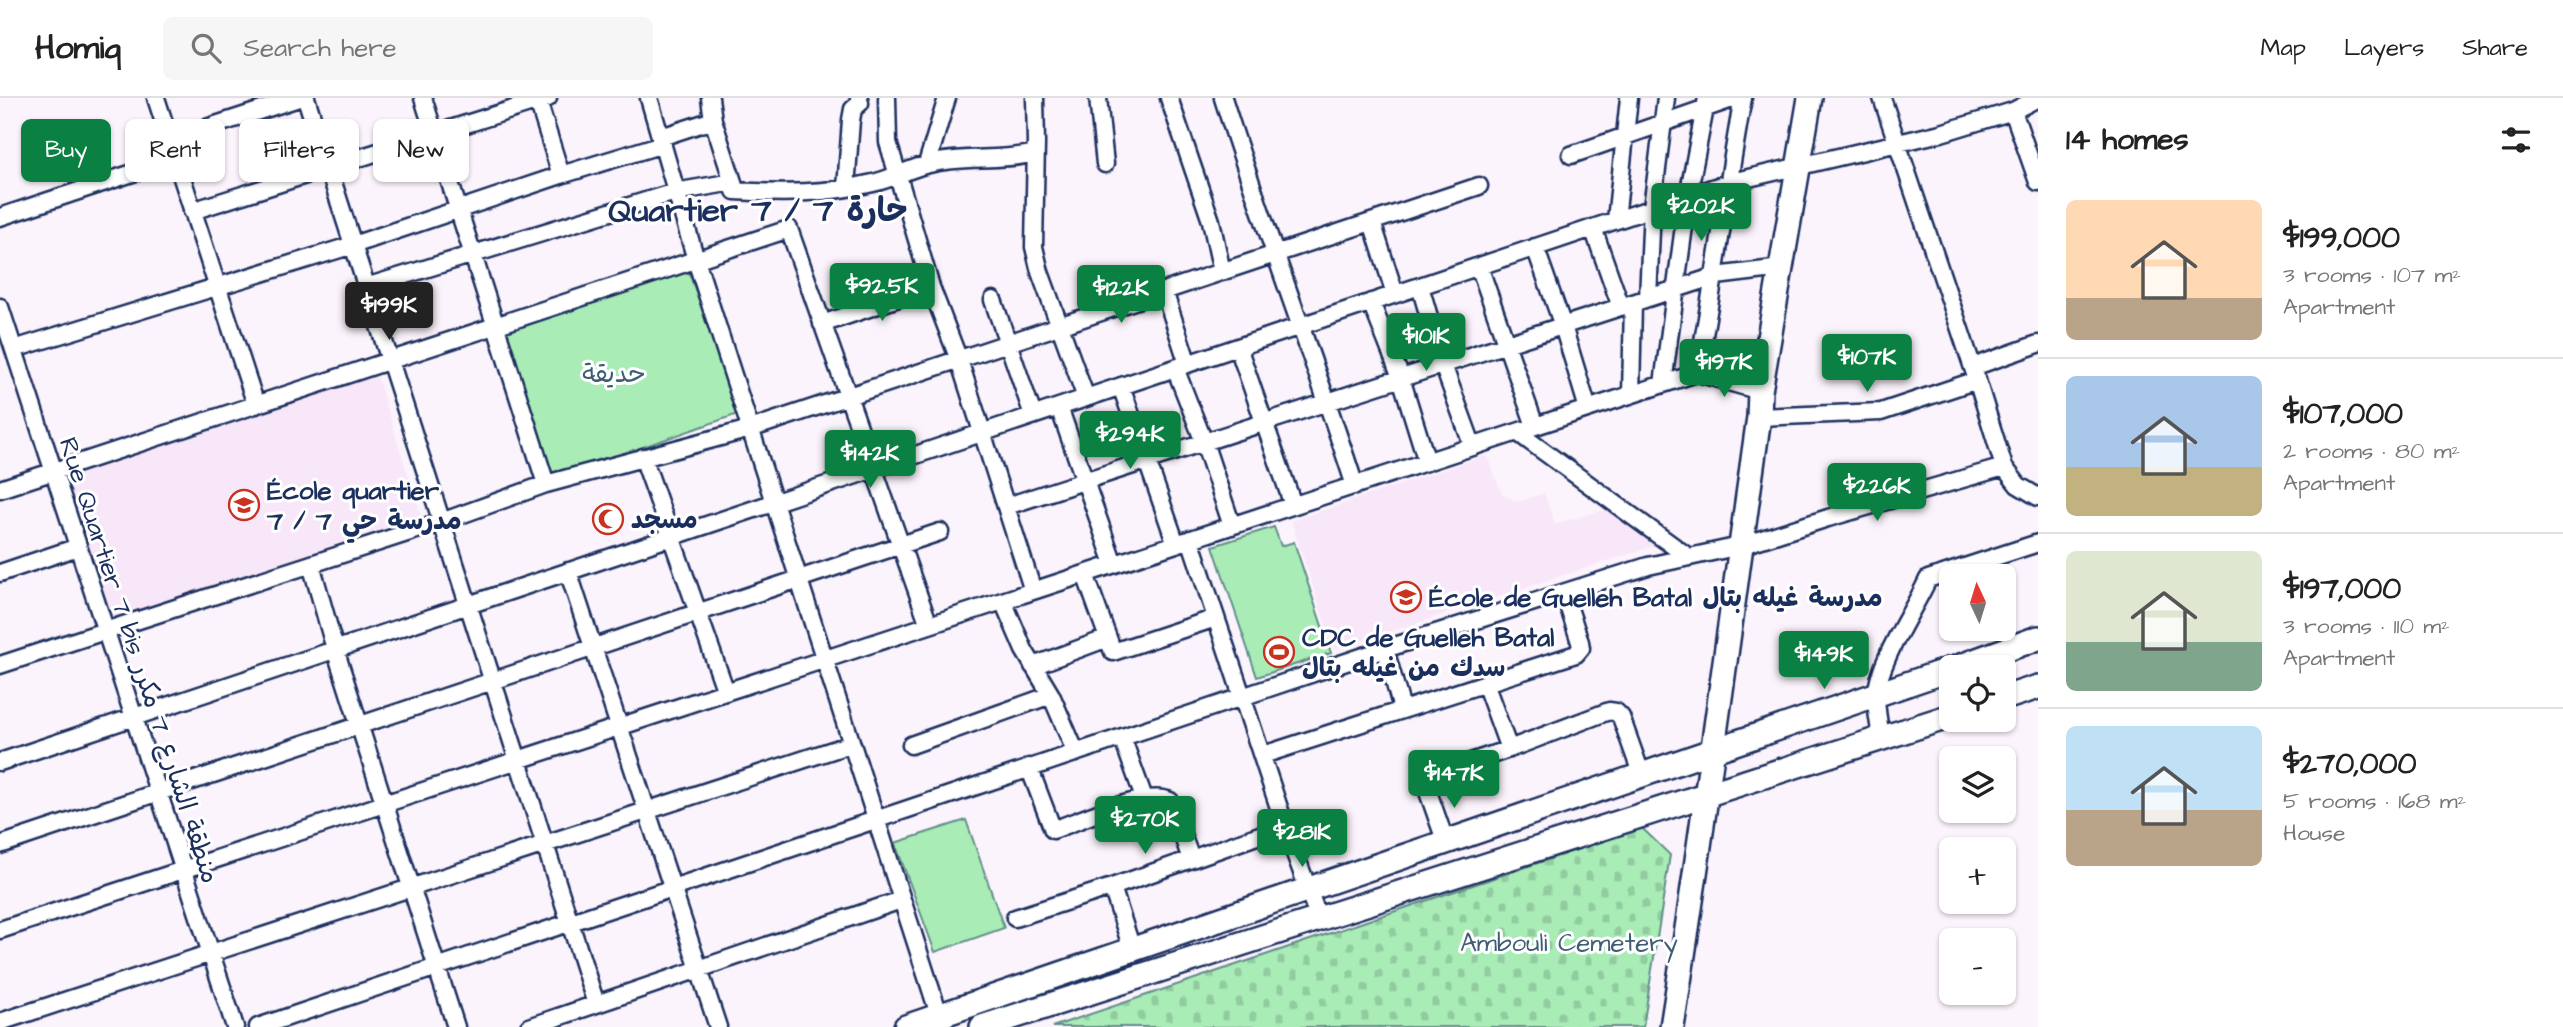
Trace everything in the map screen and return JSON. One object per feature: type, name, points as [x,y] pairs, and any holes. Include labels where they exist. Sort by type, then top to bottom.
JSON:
[{"type":"main road","points":[[1672,1027],[1697,868],[1710,753],[1759,417],[1760,391],[1810,98]]},
{"type":"main road","points":[[1991,655],[2038,638]]},
{"type":"main road","points":[[906,1027],[942,1021],[1132,949],[1939,673]]},
{"type":"main road","points":[[2016,694],[2038,687]]},
{"type":"main road","points":[[982,1027],[1939,720]]},
{"type":"main road","points":[[1537,812],[1548,846]]},
{"type":"street","points":[[156,98],[162,119]]},
{"type":"street","points":[[225,122],[299,98]]},
{"type":"street","points":[[306,98],[313,119]]},
{"type":"street","points":[[423,98],[430,119]]},
{"type":"street","points":[[649,98],[696,260],[942,1021]]},
{"type":"street","points":[[710,98],[713,120],[734,191],[790,195],[846,188],[899,176],[927,164],[1019,157],[1035,153]]},
{"type":"street","points":[[846,188],[851,120],[853,109],[860,103],[859,98]]},
{"type":"street","points":[[887,98],[888,142],[931,287],[959,360],[1033,591]]},
{"type":"street","points":[[927,164],[947,98]]},
{"type":"street","points":[[1035,98],[1034,247],[1040,272],[1086,398]]},
{"type":"street","points":[[1098,98],[1105,164]]},
{"type":"street","points":[[1169,98],[1211,221],[1222,272]]},
{"type":"street","points":[[1223,98],[1274,256],[1328,403],[1354,486]]},
{"type":"street","points":[[1616,220],[1629,98]]},
{"type":"street","points":[[1630,395],[1634,303],[1652,208],[1666,98]]},
{"type":"street","points":[[1571,155],[1664,122],[1706,102],[1735,98]]},
{"type":"street","points":[[1697,373],[1716,276],[1727,183],[1743,98]]},
{"type":"street","points":[[1882,98],[2004,467],[2018,485],[2038,497]]},
{"type":"street","points":[[0,762],[1727,183],[1899,144],[2012,111],[2038,98]]},
{"type":"street","points":[[469,123],[541,99],[561,175]]},
{"type":"street","points":[[1663,384],[1688,196],[1706,102]]},
{"type":"street","points":[[2012,111],[2038,181]]},
{"type":"street","points":[[8,345],[216,287],[353,245],[662,140],[713,120]]},
{"type":"street","points":[[0,217],[125,176]]},
{"type":"street","points":[[183,182],[256,405]]},
{"type":"street","points":[[192,211],[284,182]]},
{"type":"street","points":[[333,182],[596,1004]]},
{"type":"street","points":[[450,182],[546,484]]},
{"type":"street","points":[[366,287],[675,192],[733,183]]},
{"type":"street","points":[[0,665],[441,522],[546,484],[750,429],[1479,186]]},
{"type":"street","points":[[1372,222],[1395,294]]},
{"type":"street","points":[[1593,228],[1634,303]]},
{"type":"street","points":[[0,489],[789,229],[929,625]]},
{"type":"street","points":[[1535,247],[1588,409]]},
{"type":"street","points":[[1479,266],[1535,426]]},
{"type":"street","points":[[1007,506],[1716,276],[1782,268]]},
{"type":"street","points":[[1420,286],[1443,365],[1473,447]]},
{"type":"street","points":[[822,324],[931,287]]},
{"type":"street","points":[[1164,291],[1182,366],[1232,526]]},
{"type":"street","points":[[993,300],[1033,415]]},
{"type":"street","points":[[1371,302],[1401,378],[1427,461]]},
{"type":"street","name":"Rue Quartier 7 bis منطقة الشارع 7 مكرر","points":[[0,307],[8,345],[106,631],[235,1027]]},
{"type":"street","points":[[1759,417],[1881,412],[2038,344]]},
{"type":"street","points":[[1238,347],[1293,505]]},
{"type":"street","points":[[0,930],[1697,373],[1760,391]]},
{"type":"street","points":[[1121,386],[1146,461],[1216,618],[1319,919]]},
{"type":"street","points":[[1059,407],[1114,564]]},
{"type":"street","points":[[1517,432],[1687,556]]},
{"type":"street","points":[[643,457],[726,692]]},
{"type":"street","points":[[258,1027],[1385,649],[1648,566],[1740,546],[2004,467]]},
{"type":"street","points":[[0,845],[940,532]]},
{"type":"street","points":[[1881,740],[1876,696],[1884,668],[1898,634],[1928,579],[2038,543]]},
{"type":"street","points":[[0,573],[78,547]]},
{"type":"street","points":[[311,564],[335,649],[456,1027]]},
{"type":"street","points":[[568,571],[718,1027]]},
{"type":"street","points":[[1085,574],[1113,652],[1216,618]]},
{"type":"street","points":[[1263,755],[1576,654],[1581,648],[1580,642],[1564,593]]},
{"type":"street","points":[[1003,601],[1024,650],[1051,695],[1076,753]]},
{"type":"street","points":[[1033,666],[1108,638]]},
{"type":"street","points":[[1385,649],[1402,709]]},
{"type":"street","points":[[1485,682],[1509,749]]},
{"type":"street","points":[[911,746],[1051,695]]},
{"type":"street","points":[[1446,843],[1427,789],[1427,781],[1432,775],[1609,711],[1616,712],[1621,717],[1642,776]]},
{"type":"street","points":[[1122,737],[1144,798]]},
{"type":"street","points":[[0,1022],[852,744]]},
{"type":"street","points":[[1029,767],[1052,830],[1144,798],[1161,797],[1170,801],[1191,859]]},
{"type":"street","points":[[1015,918],[1285,826]]},
{"type":"street","points":[[1112,887],[1132,949]]},
{"type":"street","points":[[529,1027],[901,900]]},
{"type":"shaded area","name":"École quartier 7 / مدرسة حي 7","points":[[376,373],[421,516],[112,619],[67,494],[87,457]]},
{"type":"shaded area","name":"École de Guelleh Batal مدرسة غيله بتال","points":[[1487,455],[1502,494],[1518,502],[1544,493],[1555,524],[1614,507],[1657,545],[1334,650],[1291,521]]},
{"type":"green space","name":"حديقة","points":[[686,265],[741,413],[545,481],[497,332]]},
{"type":"green space","points":[[1274,527],[1281,546],[1294,542],[1331,653],[1257,677],[1213,546]]},
{"type":"green space","points":[[966,820],[1004,928],[935,952],[895,843]]},
{"type":"green space","name":"Ambouli Cemetery","points":[[1642,828],[1670,855],[1643,1027],[1052,1027]]},
{"type":"place","name":"École quartier 7 / مدرسة حي 7","points":[[244,505]]},
{"type":"place","name":"مسجد","points":[[608,519]]},
{"type":"place","name":"École de Guelleh Batal مدرسة غيله بتال","points":[[1406,597]]},
{"type":"place","name":"CDC de Guelleh Batal سدك من غيله بتال","points":[[1279,652]]},
{"type":"district","name":"Quartier 7 / حارة 7","points":[[758,209]]}]
